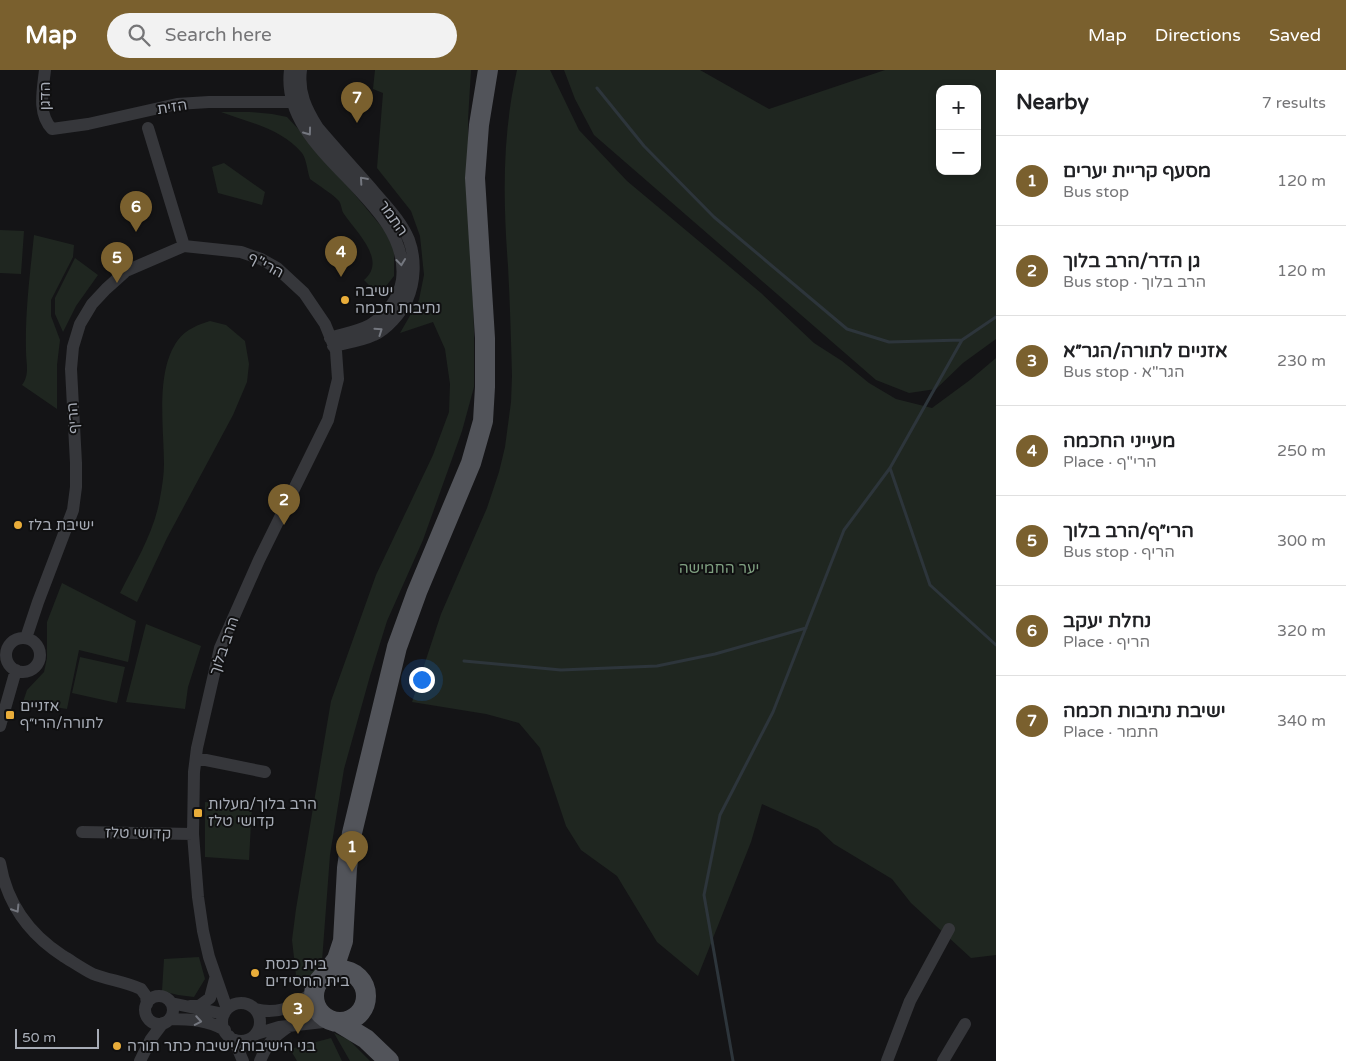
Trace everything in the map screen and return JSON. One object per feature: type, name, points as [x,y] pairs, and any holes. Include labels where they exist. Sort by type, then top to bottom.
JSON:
[{"type":"main road","points":[[389,1061],[366,1039],[319,1012],[315,1005],[320,982],[341,952],[347,868],[352,833],[390,673],[408,614],[471,463],[483,421],[485,338],[475,178],[478,125],[488,70]]},
{"type":"main road","points":[[344,929],[351,966],[366,994],[365,1015],[370,1032],[389,1061]]},
{"type":"main road","points":[[320,982],[339,970],[346,971],[358,978]]},
{"type":"main road","points":[[335,1022],[354,1018],[361,1011],[365,1003]]},
{"type":"street","name":"הדגן","points":[[45,70],[43,110],[46,122]]},
{"type":"street","name":"התמר","points":[[290,70],[289,86],[297,100],[318,128],[400,224],[409,240],[413,256],[411,291],[404,306],[395,318],[374,335],[332,342]]},
{"type":"street","name":"התמר","points":[[297,100],[301,70]]},
{"type":"street","name":"הזית","points":[[46,122],[52,128],[81,125],[177,104],[297,100]]},
{"type":"street","points":[[148,128],[184,246]]},
{"type":"street","name":"הרי\"ף","points":[[184,246],[241,252],[261,259],[278,268],[304,293],[325,324]]},
{"type":"street","name":"הריף","points":[[26,638],[73,510],[76,487],[76,463],[71,369],[73,346],[80,324],[92,304],[126,271],[184,246]]},
{"type":"street","name":"הרב בלוך","points":[[225,1011],[202,923],[193,834],[196,758],[220,648],[259,560],[328,420],[338,379],[336,351],[325,324]]},
{"type":"street","points":[[26,638],[32,640],[40,649],[40,660],[33,669],[28,671],[16,670],[10,666],[7,660],[7,648],[15,640],[26,638]]},
{"type":"street","points":[[0,726],[16,670]]},
{"type":"street","points":[[196,758],[265,772]]},
{"type":"street","name":"קדושי טלז","points":[[82,832],[193,834]]},
{"type":"street","points":[[0,863],[11,902],[24,922],[47,946],[92,973],[141,990],[146,996],[147,1010],[142,1057]]},
{"type":"street","points":[[887,1061],[910,1001],[949,929]]},
{"type":"street","name":"הרב בלוך","points":[[214,971],[229,992],[250,1006]]},
{"type":"street","points":[[187,1007],[199,1006],[210,998],[215,984],[214,971]]},
{"type":"street","points":[[320,982],[299,1003],[283,1010],[265,1012],[238,1003],[225,1011],[187,1007],[171,1003],[160,996],[152,998],[147,1010],[152,1022],[197,1020],[217,1026],[233,1039],[251,1037],[270,1028],[335,1022]]},
{"type":"street","points":[[142,1057],[151,1039],[173,1011],[171,1003]]},
{"type":"street","points":[[243,1061],[242,1054],[260,1022],[259,1015],[250,1006]]},
{"type":"street","points":[[225,1011],[222,1021],[243,1061]]},
{"type":"street","points":[[943,1061],[965,1024]]},
{"type":"street","points":[[260,1061],[265,1049],[274,1036],[290,1026]]},
{"type":"green space","points":[[375,70],[471,70],[468,170],[474,331],[474,387],[462,431],[423,540],[387,621],[370,676],[344,769],[330,855],[322,961],[313,976],[297,984],[292,940],[331,701],[376,575],[433,455],[449,412],[450,384],[445,349],[433,322],[400,333],[419,300],[424,275],[420,236],[411,211],[377,168],[383,93],[373,89]]},
{"type":"green space","name":"יער החמישה","points":[[517,70],[550,70],[579,130],[627,181],[761,293],[814,343],[842,361],[869,383],[896,399],[932,408],[996,358],[996,955],[971,958],[911,903],[892,879],[834,844],[818,829],[762,804],[751,842],[698,976],[657,942],[617,876],[581,850],[566,826],[540,748],[519,723],[486,714],[412,702],[441,614],[487,508],[505,447],[511,402],[512,376],[505,217],[505,168],[512,94]]},
{"type":"green space","points":[[564,70],[700,70],[769,109],[885,70],[996,70],[996,339],[963,363],[936,389],[909,393],[876,380],[594,135],[575,99]]},
{"type":"green space","points":[[221,112],[250,112],[287,117],[316,148],[386,232],[394,246],[394,276],[379,295],[364,280],[373,264],[367,246],[342,211],[338,200],[310,179],[302,153],[275,132]]},
{"type":"green space","points":[[224,163],[265,192],[262,205],[218,193],[212,167]]},
{"type":"green space","points":[[0,230],[24,231],[21,274],[0,273]]},
{"type":"green space","points":[[34,235],[74,245],[73,257],[51,300],[51,316],[60,340],[57,365],[57,409],[22,385],[27,373],[26,322]]},
{"type":"green space","points":[[75,258],[98,275],[76,306],[63,332],[55,314],[55,298]]},
{"type":"green space","points":[[210,321],[226,325],[245,341],[249,364],[247,382],[233,415],[167,538],[137,602],[120,593],[149,536],[160,498],[164,468],[162,400],[166,367],[171,353],[181,336],[192,328]]},
{"type":"green space","points":[[62,583],[136,621],[128,662],[79,650],[67,709],[23,702],[27,690],[44,672],[47,658],[47,622]]},
{"type":"green space","points":[[146,624],[201,646],[188,687],[185,709],[126,702]]},
{"type":"green space","points":[[80,657],[125,667],[117,703],[72,693]]},
{"type":"green space","points":[[205,802],[252,805],[249,860],[205,857]]},
{"type":"green space","points":[[199,957],[205,979],[194,997],[162,991],[164,959]]},
{"type":"green space","points":[[334,1033],[349,1040],[370,1061],[350,1061]]},
{"type":"green space","points":[[331,1038],[342,1061],[297,1061],[290,1049]]},
{"type":"waterway","points":[[597,88],[644,146],[714,217],[847,329],[889,342],[962,340]]},
{"type":"waterway","points":[[733,1061],[704,895],[720,815],[773,712],[844,530],[890,468],[962,340],[996,317]]},
{"type":"waterway","points":[[890,468],[930,585],[996,645]]},
{"type":"waterway","points":[[464,661],[561,670],[657,666],[715,654],[806,628]]},
{"type":"place","name":"ישיבת נתיבות חכמה","points":[[357,123]]},
{"type":"place","name":"נחלת יעקב","points":[[136,232]]},
{"type":"place","name":"מעייני החכמה","points":[[341,277]]},
{"type":"place","name":"הרי״ף/הרב בלוך","points":[[117,283]]},
{"type":"place","name":"ישיבה נתיבות חכמה","points":[[345,300]]},
{"type":"place","name":"ישיבת בלז","points":[[18,525]]},
{"type":"place","name":"גן הדר/הרב בלוך","points":[[284,525]]},
{"type":"place","name":"אזניים לתורה/הרי״ף","points":[[10,715]]},
{"type":"place","name":"הרב בלוך/מעלות קדושי טלז","points":[[198,813]]},
{"type":"place","name":"מסעף קריית יערים","points":[[352,872]]},
{"type":"place","name":"בית כנסת בית החסידים","points":[[255,973]]},
{"type":"place","name":"אזניים לתורה/הגר״א","points":[[298,1034]]},
{"type":"place","name":"בני הישיבות/ישיבת כתר תורה","points":[[117,1046]]}]
